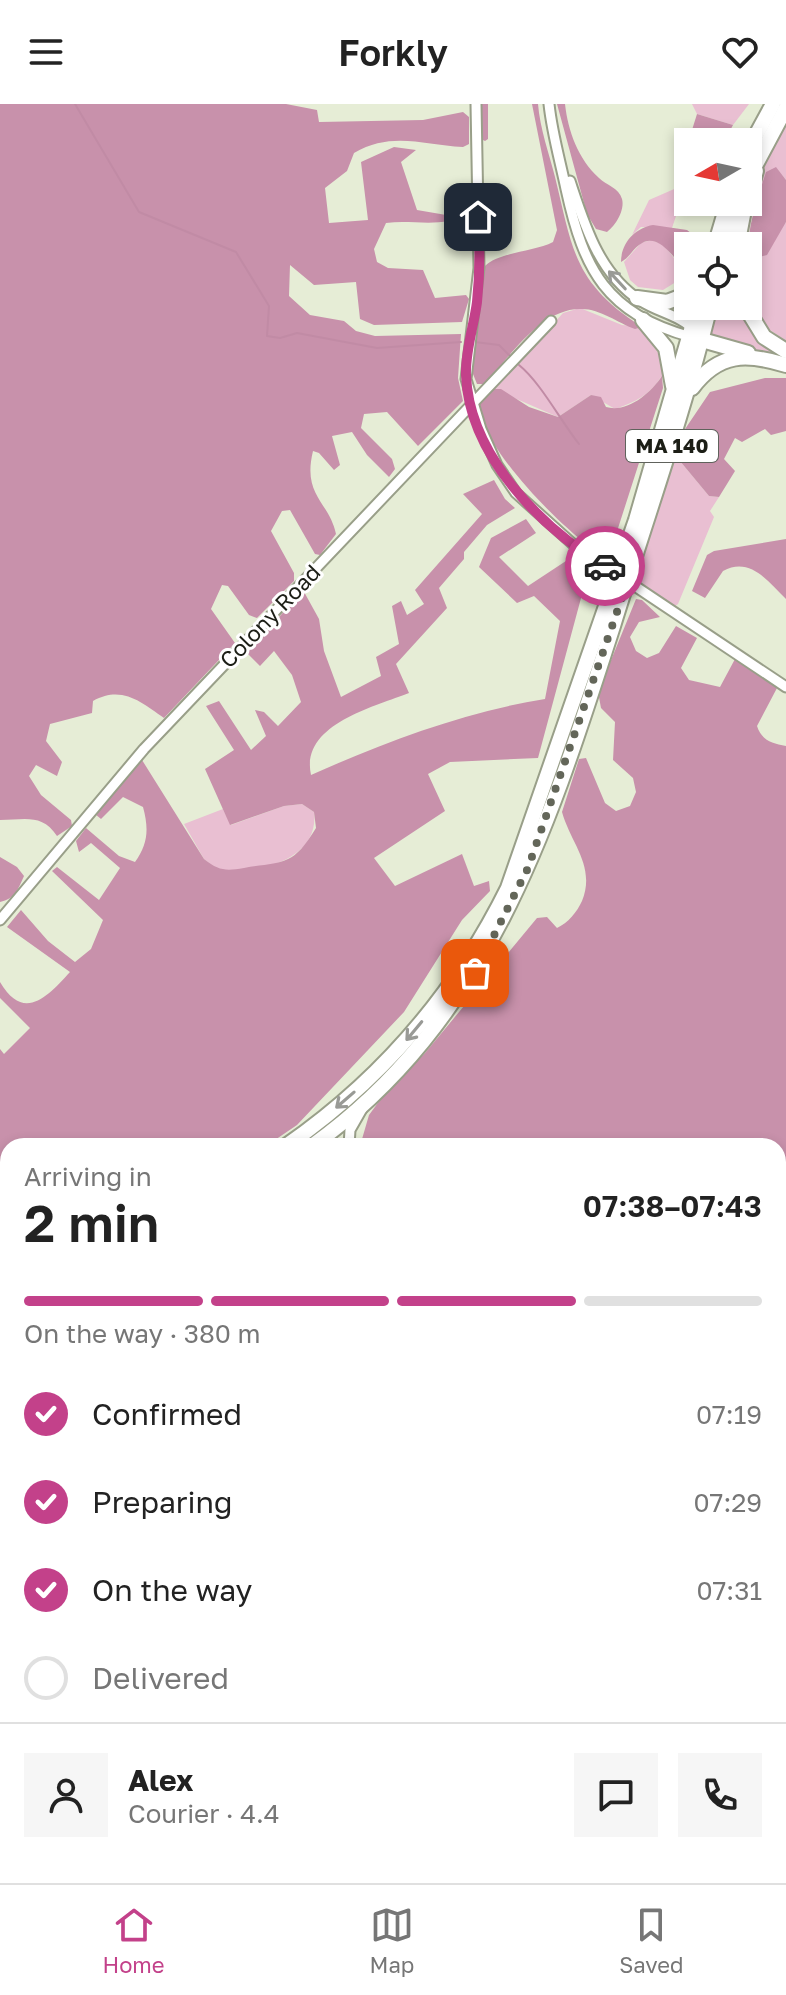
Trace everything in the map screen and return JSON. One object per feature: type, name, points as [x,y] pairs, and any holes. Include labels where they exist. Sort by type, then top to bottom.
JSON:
[{"type":"highway","points":[[760,128],[773,104]]},
{"type":"highway","points":[[762,150],[786,108]]},
{"type":"highway","points":[[762,155],[768,137]]},
{"type":"highway","points":[[637,298],[667,302],[674,299]]},
{"type":"highway","points":[[643,320],[666,348],[679,397],[706,372],[726,361],[752,355]]},
{"type":"highway","name":"MA 140","points":[[327,1138],[365,1105],[446,1015],[503,922],[539,839],[679,397],[697,320]]},
{"type":"highway","name":"MA 140","points":[[695,335],[703,320]]},
{"type":"highway","points":[[754,320],[764,337],[786,351]]},
{"type":"highway","points":[[695,335],[786,365]]},
{"type":"highway","name":"MA 140","points":[[297,1138],[366,1082],[414,1031],[440,1000],[489,926],[522,854],[622,579]]},
{"type":"street","points":[[476,104],[479,268],[466,372],[472,404],[492,456],[516,493],[564,538],[786,687]]},
{"type":"street","points":[[549,104],[573,219],[587,260],[613,298],[643,320],[695,335]]},
{"type":"street","points":[[555,142],[594,246],[610,273],[637,298],[695,335]]},
{"type":"street","name":"Colony Road","points":[[0,920],[153,739],[551,321]]},
{"type":"street","points":[[350,1138],[351,1126],[365,1105]]},
{"type":"street","points":[[320,1138],[323,1118]]},
{"type":"shaded area","points":[[0,104],[286,104],[317,110],[319,122],[423,120],[463,112],[469,117],[469,144],[463,147],[408,141],[381,142],[354,153],[347,171],[325,188],[329,223],[368,220],[361,162],[394,147],[416,150],[401,162],[417,210],[452,216],[449,221],[441,222],[386,223],[374,249],[377,262],[388,268],[423,270],[435,298],[466,295],[469,299],[462,322],[374,325],[360,319],[356,282],[314,285],[290,265],[289,296],[310,315],[344,321],[356,331],[375,336],[461,334],[458,378],[463,401],[418,446],[387,412],[364,414],[361,428],[392,459],[395,469],[389,477],[367,455],[352,432],[332,436],[340,465],[334,470],[319,453],[313,451],[311,478],[336,534],[320,555],[315,554],[290,510],[282,511],[271,531],[294,573],[294,581],[257,618],[249,615],[228,586],[222,585],[211,609],[235,643],[164,718],[131,698],[113,695],[93,701],[92,713],[50,724],[46,741],[62,762],[57,776],[36,765],[29,776],[41,795],[71,820],[72,826],[57,836],[39,821],[0,820]]},
{"type":"shaded area","points":[[479,104],[488,104],[488,139],[485,141],[481,139]]},
{"type":"shaded area","points":[[532,104],[538,104],[567,225],[580,263],[602,295],[642,327],[635,329],[589,310],[567,311],[540,325],[485,384],[477,384],[471,369],[485,266],[498,258],[553,242],[557,230]]},
{"type":"shaded area","points":[[557,104],[565,104],[572,134],[585,162],[622,199],[619,217],[607,232],[596,229],[587,214]]},
{"type":"shaded area","points":[[692,104],[749,104],[733,125],[697,114]]},
{"type":"shaded area","points":[[697,114],[733,125],[731,128],[692,128]]},
{"type":"shaded area","points":[[786,120],[786,180],[776,168],[762,193],[762,172]]},
{"type":"shaded area","points":[[776,167],[786,180],[786,222],[767,255],[762,256],[762,232],[750,232],[753,216],[762,216],[762,185],[766,172]]},
{"type":"shaded area","points":[[674,189],[676,216],[672,228],[641,227],[632,235],[649,200]]},
{"type":"shaded area","points":[[746,216],[752,216],[749,232],[743,232]]},
{"type":"shaded area","points":[[786,222],[786,341],[770,330],[773,336],[758,320],[762,320],[762,250]]},
{"type":"shaded area","points":[[653,225],[690,232],[674,232],[674,258],[660,244],[646,241],[621,262],[623,249],[640,229]]},
{"type":"shaded area","points":[[651,240],[664,245],[674,258],[674,283],[663,290],[638,287],[630,280],[624,262],[641,243]]},
{"type":"shaded area","points":[[580,308],[622,325],[642,327],[660,356],[664,379],[661,377],[647,393],[622,407],[615,409],[591,395],[558,417],[494,389],[563,313]]},
{"type":"shaded area","points":[[712,320],[752,320],[786,361],[709,335]]},
{"type":"shaded area","points":[[662,376],[663,388],[612,547],[608,553],[599,553],[545,507],[506,461],[482,418],[480,400],[494,389],[501,389],[529,407],[558,417],[591,395],[601,397],[606,407],[630,405],[645,395]]},
{"type":"shaded area","points":[[765,378],[786,378],[786,431],[771,435],[765,429],[742,442],[735,438],[724,459],[735,471],[719,497],[709,496],[675,455],[679,438],[710,392]]},
{"type":"shaded area","points":[[675,455],[709,496],[719,497],[710,511],[714,517],[678,604],[672,608],[636,582],[636,578]]},
{"type":"shaded area","points":[[494,480],[505,499],[515,508],[487,525],[439,588],[447,608],[396,664],[409,693],[359,712],[328,731],[317,743],[311,758],[311,775],[425,730],[485,712],[545,699],[560,621],[534,596],[517,603],[479,567],[491,538],[526,519],[536,533],[499,557],[528,586],[572,557],[583,570],[584,587],[538,758],[450,762],[428,774],[445,811],[374,858],[395,886],[462,854],[474,886],[489,881],[490,891],[462,920],[404,1012],[297,1125],[278,1138],[0,1138],[0,1049],[4,1054],[30,1028],[0,998],[0,982],[18,1001],[27,1003],[45,997],[70,972],[7,927],[21,910],[48,941],[75,962],[91,949],[103,920],[52,871],[57,867],[99,900],[120,868],[91,843],[79,852],[76,841],[86,828],[119,856],[135,862],[146,836],[143,807],[123,797],[101,819],[95,814],[142,760],[204,859],[214,866],[232,870],[277,863],[300,850],[316,828],[314,812],[302,804],[284,806],[230,825],[205,769],[234,750],[206,706],[219,701],[251,750],[266,736],[255,710],[264,712],[278,726],[301,702],[292,675],[274,651],[260,666],[247,653],[303,590],[319,619],[324,651],[341,697],[381,676],[376,657],[399,644],[392,606],[401,601],[407,615],[424,604],[415,590],[482,514],[463,494]]},
{"type":"shaded area","points":[[786,539],[786,599],[759,573],[742,567],[723,571],[705,598],[692,591],[707,555],[714,551]]},
{"type":"shaded area","points":[[636,599],[642,600],[660,617],[639,622],[630,637],[636,651],[647,658],[659,653],[676,626],[697,638],[681,668],[689,680],[720,687],[735,659],[777,688],[757,726],[765,738],[786,746],[786,1138],[362,1138],[369,1115],[383,1096],[425,1053],[537,918],[547,917],[557,928],[580,905],[586,888],[584,866],[562,812],[579,759],[586,758],[605,803],[616,811],[630,806],[636,792],[633,778],[613,760],[615,722],[601,708],[598,692]]},
{"type":"shaded area","points":[[302,804],[314,812],[313,829],[307,842],[282,861],[249,870],[217,870],[204,859],[184,824],[223,809],[231,825],[284,806]]},
{"type":"shaded area","points":[[0,857],[17,867],[24,876],[13,896],[0,902]]},
{"type":"waterway","points":[[75,104],[139,212],[236,252],[269,306],[267,336],[280,338],[297,333],[377,348],[461,342]]},
{"type":"waterway","points":[[475,342],[499,345],[510,356]]},
{"type":"waterway","points":[[519,365],[543,392],[579,444]]},
{"type":"way so far","points":[[475,973],[528,868],[627,583],[605,566]]},
{"type":"route","points":[[478,217],[478,292],[466,372],[473,408],[492,456],[516,493],[564,538],[605,566]]}]
